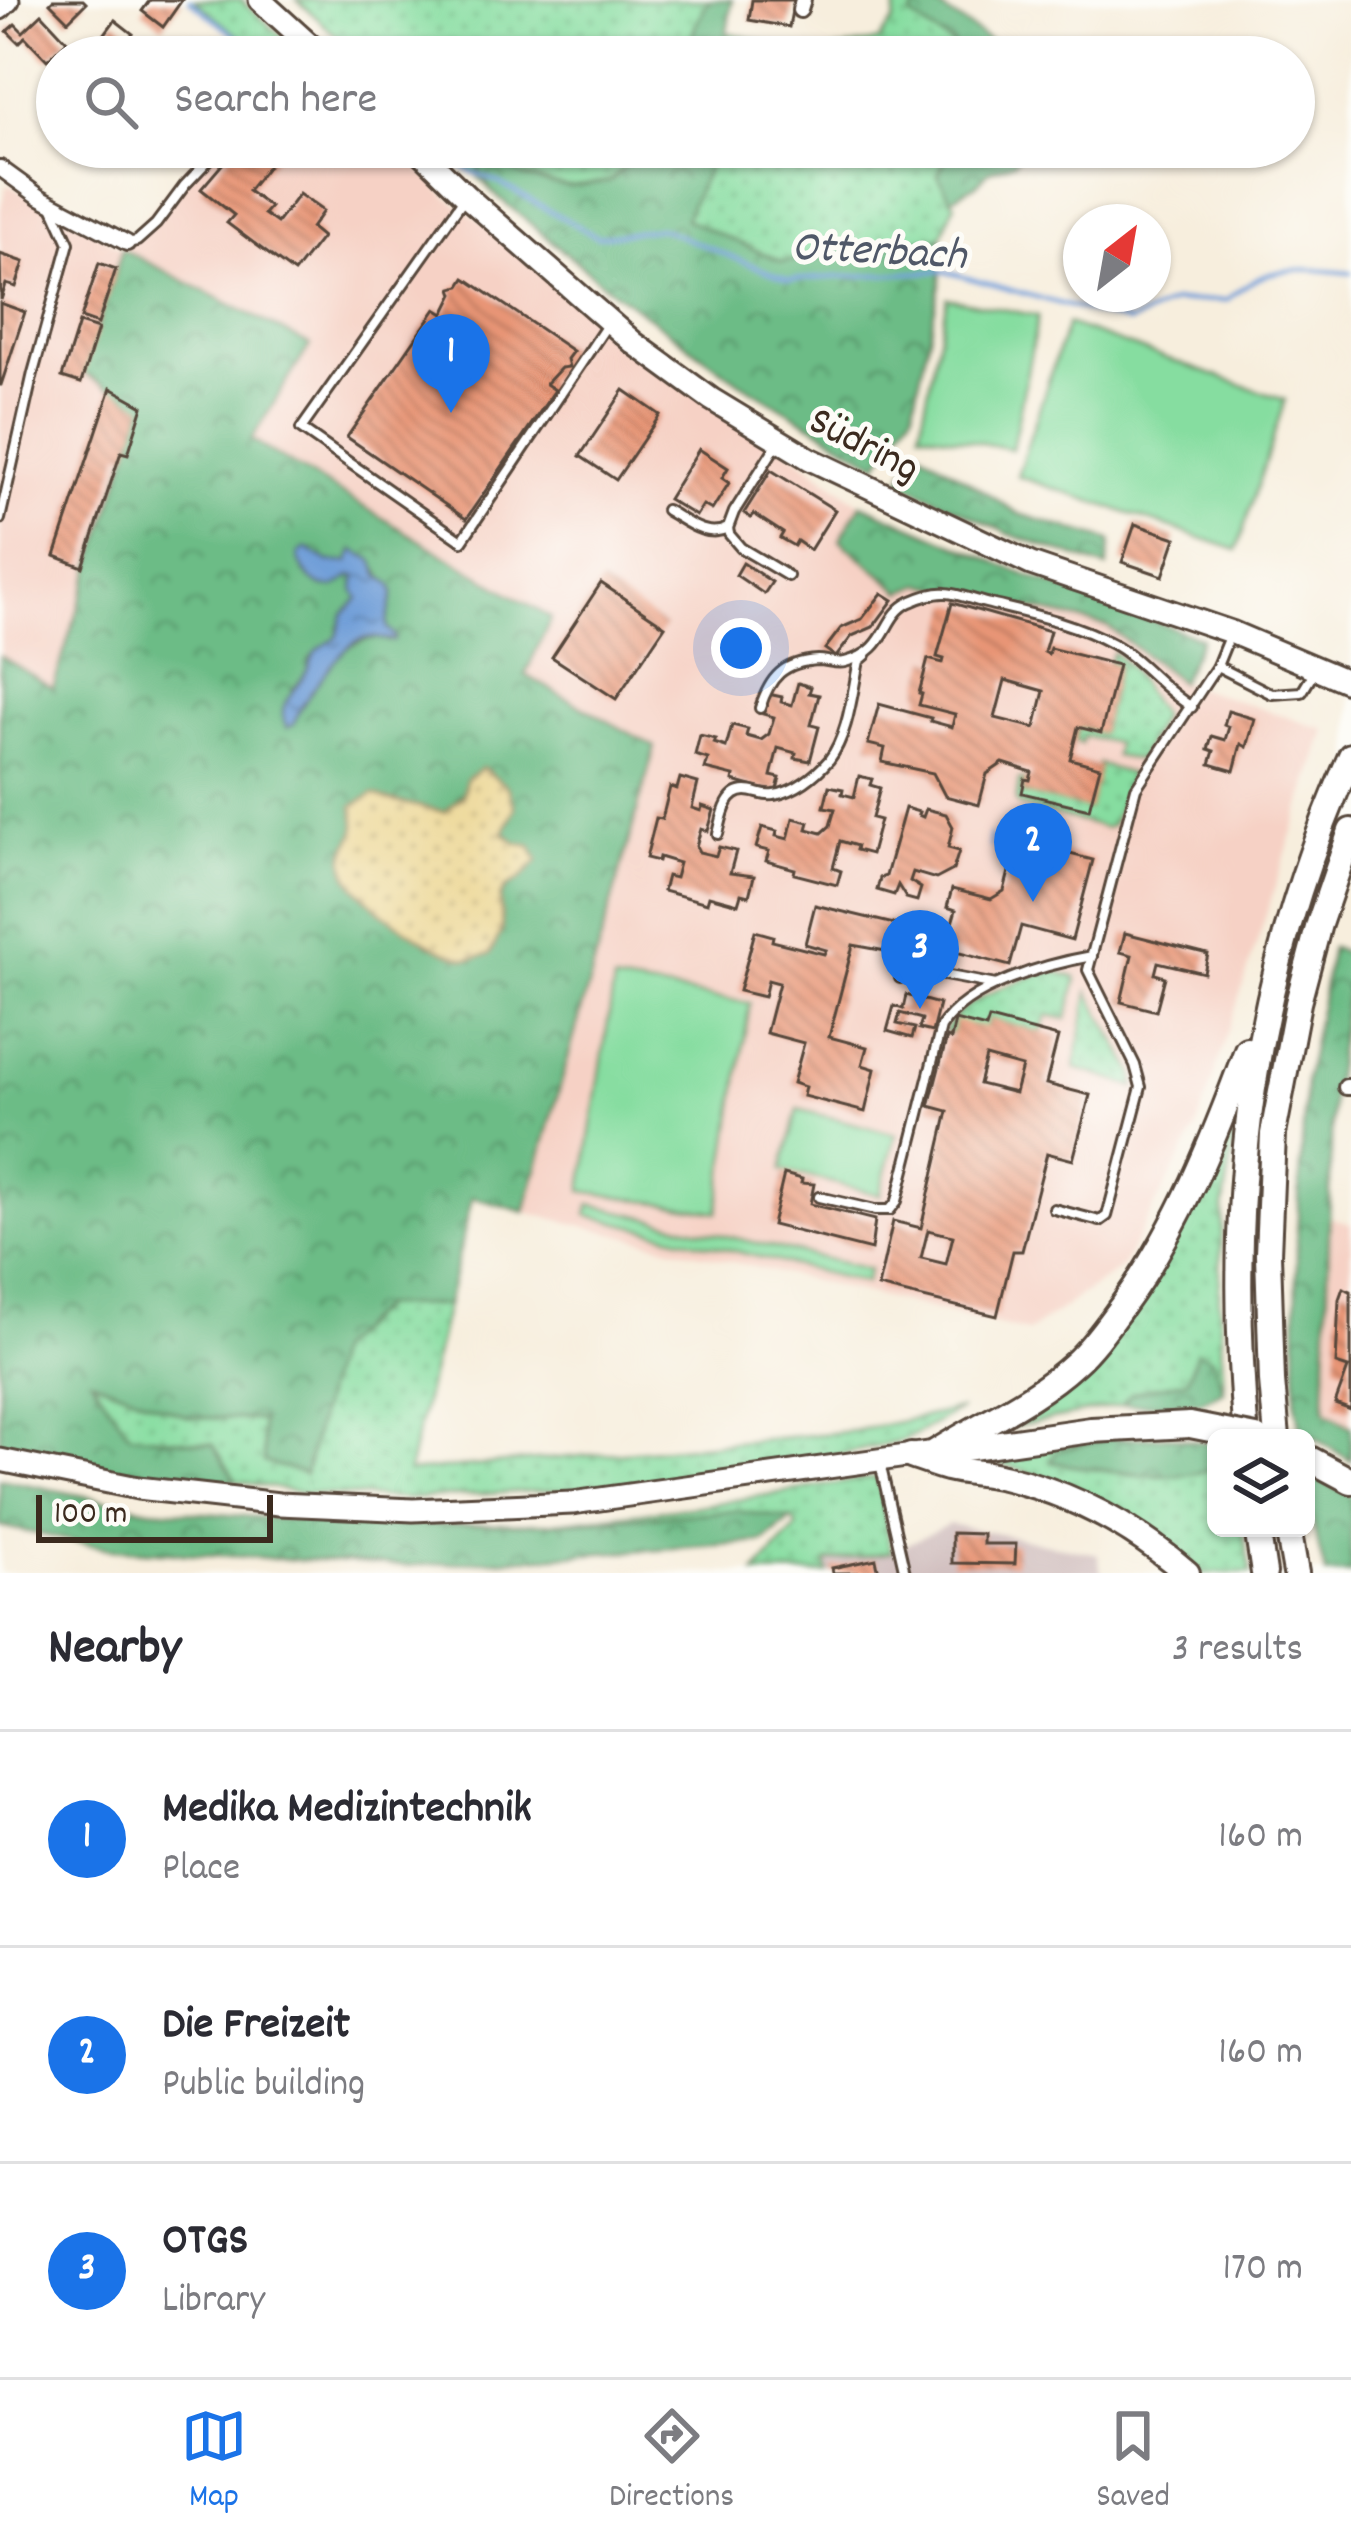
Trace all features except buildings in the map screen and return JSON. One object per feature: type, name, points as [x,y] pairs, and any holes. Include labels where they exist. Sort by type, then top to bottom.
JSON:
[{"type":"highway","points":[[1245,1429],[1239,1342],[1241,1193],[1255,1066],[1270,990],[1301,880],[1351,756]]},
{"type":"highway","points":[[1276,1429],[1268,1254],[1273,1134],[1298,1003],[1351,830]]},
{"type":"highway","points":[[923,1454],[1028,1398],[1076,1362],[1111,1322],[1151,1266],[1214,1134],[1270,990]]},
{"type":"highway","points":[[923,1454],[1091,1430],[1207,1429]]},
{"type":"highway","points":[[923,1454],[949,1469],[999,1475],[1085,1504],[1162,1551],[1187,1573]]},
{"type":"highway","points":[[1258,1537],[1264,1573]]},
{"type":"highway","points":[[1290,1537],[1296,1573]]},
{"type":"street","points":[[0,6],[8,0]]},
{"type":"street","points":[[260,0],[300,36]]},
{"type":"street","points":[[0,168],[50,203],[127,243]]},
{"type":"street","name":"Südring","points":[[437,168],[609,322],[711,399],[810,459],[1030,563],[1231,632],[1351,683]]},
{"type":"street","points":[[0,1460],[138,1488],[280,1504],[413,1510],[572,1503],[923,1454]]},
{"type":"lane","points":[[127,243],[137,241],[156,224],[201,168]]},
{"type":"lane","points":[[466,196],[301,429],[462,541],[609,322]]},
{"type":"lane","points":[[0,519],[69,243],[50,203]]},
{"type":"lane","points":[[779,440],[728,528],[741,548],[788,576]]},
{"type":"lane","points":[[666,510],[708,532],[728,528]]},
{"type":"lane","points":[[718,835],[727,802],[736,794],[743,790],[770,796],[782,793],[825,764],[841,737],[859,661],[880,643],[907,603],[943,592],[1058,621],[1116,645],[1192,706]]},
{"type":"lane","points":[[1054,1209],[1100,1221],[1107,1216],[1141,1087],[1135,1065],[1088,970],[1136,788],[1217,666],[1231,632]]},
{"type":"lane","points":[[760,709],[768,684],[779,673],[800,663],[847,662],[872,650]]},
{"type":"lane","points":[[1217,666],[1272,694],[1302,692],[1317,667]]},
{"type":"lane","points":[[818,1197],[884,1211],[894,1206],[941,1027],[956,1007],[1063,961],[1092,956]]},
{"type":"lane","points":[[900,978],[929,972],[998,986]]},
{"type":"lane","points":[[880,1462],[905,1573]]},
{"type":"shaded area","points":[[186,168],[418,168],[447,197],[861,504],[841,540],[923,584],[1107,626],[1180,682],[1326,730],[1196,1130],[1121,1268],[1028,1332],[525,1212],[655,747],[524,675],[550,618],[251,439],[309,345],[121,251],[84,372],[143,406],[53,689],[0,656],[0,209],[7,184],[121,249]]},
{"type":"shaded area","points":[[1328,1216],[1351,1224],[1351,1427],[1325,1411]]},
{"type":"shaded area","points":[[949,1524],[1098,1554],[1101,1573],[828,1573],[825,1562],[891,1552]]},
{"type":"green space","points":[[194,0],[241,0],[281,36],[238,36]]},
{"type":"green space","points":[[297,0],[709,0],[692,36],[337,36]]},
{"type":"green space","points":[[709,0],[732,0],[726,36],[692,36]]},
{"type":"green space","points":[[897,0],[920,0],[912,16],[939,36],[883,36],[894,21]]},
{"type":"green space","points":[[920,0],[983,36],[941,36],[911,16]]},
{"type":"green space","points":[[470,168],[478,168],[492,192]]},
{"type":"green space","points":[[478,168],[508,168],[524,177],[569,187],[610,181],[623,168],[708,168],[685,219],[783,262],[941,237],[940,284],[913,411],[878,464],[739,382],[601,282],[492,192]]},
{"type":"green space","points":[[508,168],[623,168],[610,181],[569,187],[524,177]]},
{"type":"green space","points":[[707,168],[941,168],[938,175],[955,204],[941,237],[783,262],[684,219]]},
{"type":"green space","points":[[941,168],[997,168],[951,199],[938,175]]},
{"type":"green space","points":[[122,249],[310,345],[251,440],[551,618],[525,675],[655,747],[525,1212],[472,1197],[447,1305],[382,1306],[335,1350],[305,1474],[264,1462],[261,1420],[189,1417],[91,1379],[130,1434],[213,1444],[236,1481],[110,1475],[0,1455],[0,656],[53,688],[143,407],[83,373]],"holes":[[[312,551],[339,563],[349,562],[353,551],[375,567],[394,591],[387,622],[389,641],[373,639],[346,650],[297,713],[292,691],[309,670],[311,658],[337,637],[339,625],[359,599],[357,576],[327,587],[304,572]],[[463,795],[511,819],[504,832],[516,843],[519,880],[502,895],[502,930],[431,946],[387,914],[344,854],[357,828],[388,800],[445,812]]]},
{"type":"green space","points":[[947,298],[1038,316],[1012,449],[920,431]]},
{"type":"green space","points":[[1067,324],[1285,400],[1237,550],[1017,476]]},
{"type":"green space","points":[[916,447],[1019,514],[1111,541],[1107,568],[1009,534],[900,481]]},
{"type":"green space","points":[[861,504],[1028,576],[1201,638],[1180,682],[1107,626],[923,584],[902,592],[840,540]]},
{"type":"green space","points":[[1113,652],[1129,666],[1161,716],[1138,760],[1114,756],[1116,743],[1083,736],[1081,743],[1075,741],[1078,727],[1101,733],[1118,666],[1109,662]]},
{"type":"green space","points":[[1098,764],[1130,774],[1112,825],[1105,828],[1016,802],[1019,780],[1025,780],[1022,793],[1088,809]]},
{"type":"green space","points":[[1331,948],[1351,954],[1332,1101],[1325,1410],[1351,1427],[1351,1461],[1315,1438],[1315,1429],[1301,1429],[1296,1404],[1297,1231],[1306,1078]]},
{"type":"green space","points":[[1052,971],[1077,980],[1067,1019],[1047,1015],[1041,1033],[989,1019],[986,1028],[944,1031],[977,1000]]},
{"type":"green space","points":[[614,982],[750,1003],[718,1212],[582,1191]]},
{"type":"green space","points":[[1089,992],[1134,1073],[1135,1087],[1075,1068]]},
{"type":"green space","points":[[798,1109],[896,1134],[880,1195],[782,1170]]},
{"type":"green space","points":[[1222,1135],[1235,1138],[1223,1209],[1219,1298],[1224,1391],[1212,1359],[1187,1380],[1131,1393],[1122,1405],[998,1430],[995,1424],[1071,1374]]},
{"type":"green space","points":[[590,1204],[869,1269],[865,1283],[587,1215]]},
{"type":"green space","points":[[447,1305],[408,1472],[854,1431],[961,1409],[903,1441],[767,1470],[408,1499],[302,1493],[236,1481],[212,1444],[130,1434],[88,1378],[189,1417],[262,1420],[304,1474],[334,1350],[382,1306]]},
{"type":"green space","points":[[1197,1351],[1212,1358],[1224,1391],[1200,1402],[1122,1405],[1131,1393],[1187,1380]]},
{"type":"green space","points":[[1169,1436],[1207,1443],[1207,1470],[1164,1475],[1052,1462],[1056,1451],[1109,1439]]},
{"type":"green space","points":[[1109,1439],[1052,1462],[1161,1476],[1207,1467],[1207,1537],[1244,1537],[1251,1573],[1202,1573],[1154,1531],[1104,1501],[988,1461],[986,1454]]},
{"type":"green space","points":[[877,1477],[891,1552],[826,1562],[828,1573],[755,1573],[797,1527],[792,1519],[736,1511],[554,1522],[699,1506]]},
{"type":"green space","points":[[1315,1478],[1351,1496],[1351,1573],[1325,1573],[1315,1533]]},
{"type":"green space","points":[[0,1479],[149,1509],[377,1526],[549,1523],[736,1511],[792,1519],[763,1542],[408,1566],[110,1549],[0,1526]]},
{"type":"sand","points":[[483,768],[507,787],[515,807],[504,833],[516,843],[531,846],[538,861],[500,897],[502,930],[490,954],[466,959],[432,945],[379,909],[353,882],[345,857],[356,825],[353,806],[374,794],[445,812],[463,795],[466,779]]},
{"type":"water","points":[[306,548],[329,562],[349,562],[354,550],[373,560],[394,592],[387,622],[394,641],[366,638],[349,647],[287,728],[283,712],[287,700],[317,651],[337,637],[343,615],[359,598],[354,590],[356,576],[335,587],[321,586],[310,578],[298,554]]},
{"type":"waterway","name":"Otterbach","points":[[189,0],[235,36]]},
{"type":"waterway","name":"Otterbach","points":[[463,168],[598,237],[660,228],[789,280],[943,271],[1129,323],[1173,302],[1227,300],[1270,274],[1300,270],[1351,273]]},
{"type":"waterway","points":[[990,836],[990,846]]},
{"type":"place","name":"Medika Medizintechnik","points":[[451,413]]},
{"type":"place","name":"Die Freizeit","points":[[1033,902]]},
{"type":"place","name":"OTGS","points":[[920,1009]]}]
